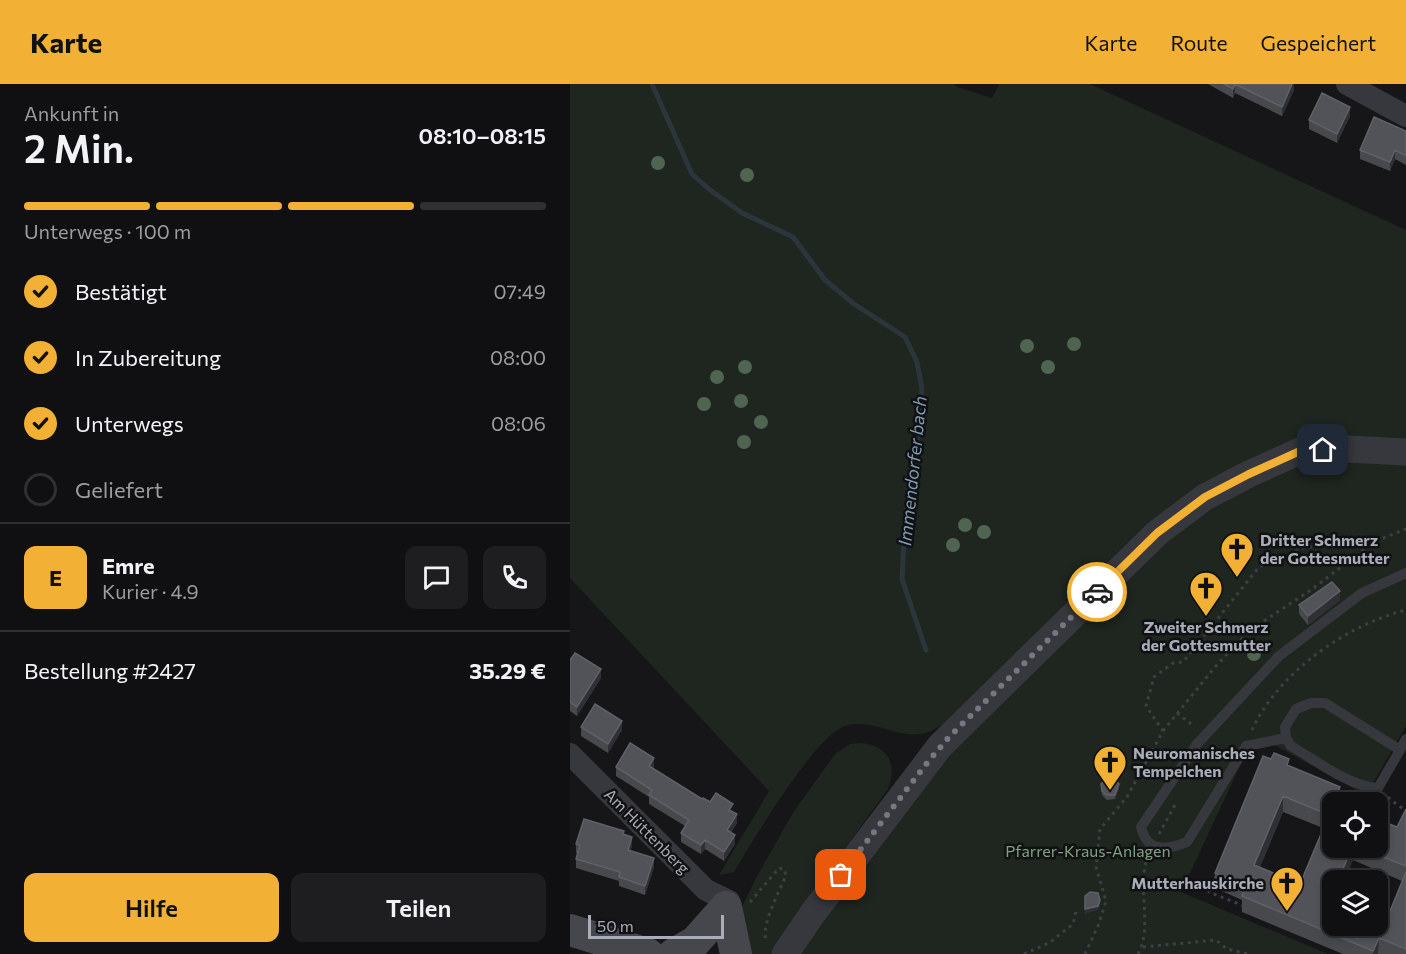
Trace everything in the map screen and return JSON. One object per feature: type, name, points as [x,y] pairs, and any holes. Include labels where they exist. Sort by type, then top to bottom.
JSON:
[{"type":"main road","points":[[674,954],[695,942],[726,907],[731,927]]},
{"type":"main road","points":[[570,930],[648,954]]},
{"type":"street","points":[[1347,84],[1406,116]]},
{"type":"street","points":[[776,949],[813,913],[940,746],[1157,533],[1205,497],[1300,451],[1347,449],[1406,452]]},
{"type":"street","name":"Am Hüttenberg","points":[[570,754],[706,890],[731,927]]},
{"type":"lane","points":[[1286,738],[1246,746],[1187,842],[1171,849],[1152,845],[1144,838],[1141,827],[1197,744],[1279,656],[1362,593],[1406,573]]},
{"type":"lane","points":[[1400,750],[1324,703],[1311,702],[1296,709],[1285,727],[1286,738],[1291,746],[1367,788],[1378,788],[1400,750],[1406,739]]},
{"type":"path","points":[[1163,731],[1146,706],[1154,677],[1173,663],[1183,662],[1259,567],[1305,547],[1371,543],[1406,530]]},
{"type":"path","points":[[1085,954],[1106,901],[1096,867],[1100,829],[1127,796],[1163,731],[1215,667],[1250,630],[1311,590],[1371,543]]},
{"type":"path","points":[[1252,744],[1251,733],[1260,712],[1284,685],[1317,654],[1343,635],[1378,618],[1406,610]]},
{"type":"path","points":[[1177,714],[1206,735]]},
{"type":"path","points":[[1138,954],[1142,947],[1144,933],[1143,871],[1152,845],[1180,797]]},
{"type":"path","points":[[1397,805],[1406,810]]},
{"type":"path","points":[[731,927],[779,868],[784,869],[786,875],[771,910],[765,935],[776,949]]},
{"type":"path","points":[[1218,871],[1209,892],[1244,906]]},
{"type":"path","points":[[1024,954],[1049,943],[1073,924],[1077,908]]},
{"type":"path","points":[[1142,947],[1216,940],[1227,949],[1248,954]]},
{"type":"green space","points":[[570,84],[954,84],[992,98],[999,84],[1090,84],[1406,230],[1406,444],[1348,440],[1196,489],[1146,524],[953,717],[943,724],[929,732],[916,734],[858,724],[848,725],[835,732],[803,766],[734,872],[719,875],[769,791],[570,578]]},
{"type":"green space","name":"Pfarrer-Kraus-Anlagen","points":[[1406,458],[1406,726],[1368,792],[1361,792],[1271,743],[1251,751],[1241,764],[1181,892],[1328,954],[796,954],[941,760],[1142,557],[1255,479],[1317,459]]},
{"type":"green space","points":[[860,743],[878,748],[888,757],[892,772],[888,789],[822,880],[773,954],[751,954],[741,909],[756,878],[794,811],[835,754],[850,744]]},
{"type":"building","points":[[1224,84],[1235,84],[1233,89]]},
{"type":"building","points":[[1235,84],[1292,84],[1282,107]]},
{"type":"building","points":[[1322,93],[1350,107],[1337,134],[1309,120]]},
{"type":"building","points":[[1374,117],[1406,131],[1406,156],[1395,150],[1390,162],[1360,150]]},
{"type":"building","points":[[1332,582],[1340,591],[1308,616],[1299,605]]},
{"type":"building","points":[[575,653],[601,669],[577,707],[570,702],[570,660]]},
{"type":"building","points":[[595,704],[622,721],[608,744],[581,727]]},
{"type":"building","points":[[630,743],[654,758],[649,766],[702,799],[710,802],[716,793],[733,804],[729,810],[737,814],[727,830],[735,835],[724,852],[705,840],[701,845],[681,833],[689,820],[649,795],[652,790],[616,767]]},
{"type":"building","points":[[1274,753],[1289,759],[1287,765],[1340,787],[1338,792],[1322,792],[1322,812],[1283,796],[1254,865],[1300,884],[1322,832],[1322,858],[1348,858],[1342,870],[1322,870],[1322,930],[1242,896],[1246,886],[1215,873],[1263,756],[1271,759]]},
{"type":"building","name":"Neuromanisches Tempelchen","points":[[1106,779],[1114,779],[1119,784],[1115,795],[1107,795],[1102,791],[1101,784]]},
{"type":"building","points":[[1406,809],[1406,866],[1386,858],[1388,858],[1388,823],[1397,827]]},
{"type":"building","points":[[584,819],[624,831],[623,834],[632,837],[628,850],[654,858],[645,886],[619,877],[620,872],[576,859],[580,845],[576,844]]},
{"type":"building","points":[[1406,872],[1406,949],[1379,938],[1373,951],[1337,936],[1388,936],[1388,910],[1390,911]]},
{"type":"building","points":[[1090,892],[1098,893],[1100,900],[1098,906],[1085,909],[1085,896]]},
{"type":"waterway","name":"Immendorfer bach","points":[[652,84],[692,174],[742,213],[793,237],[825,280],[854,304],[905,337],[917,362],[922,389],[905,522],[902,579],[926,650]]},
{"type":"way so far","points":[[841,875],[949,737],[1097,592]]},
{"type":"place","name":"Dritter Schmerz der Gottesmutter","points":[[1237,578]]},
{"type":"place","name":"Zweiter Schmerz der Gottesmutter","points":[[1206,617]]},
{"type":"place","name":"Neuromanisches Tempelchen","points":[[1110,791]]},
{"type":"place","name":"Mutterhauskirche","points":[[1287,912]]},
{"type":"route","points":[[1097,592],[1157,533],[1205,497],[1300,451],[1323,450]]}]
